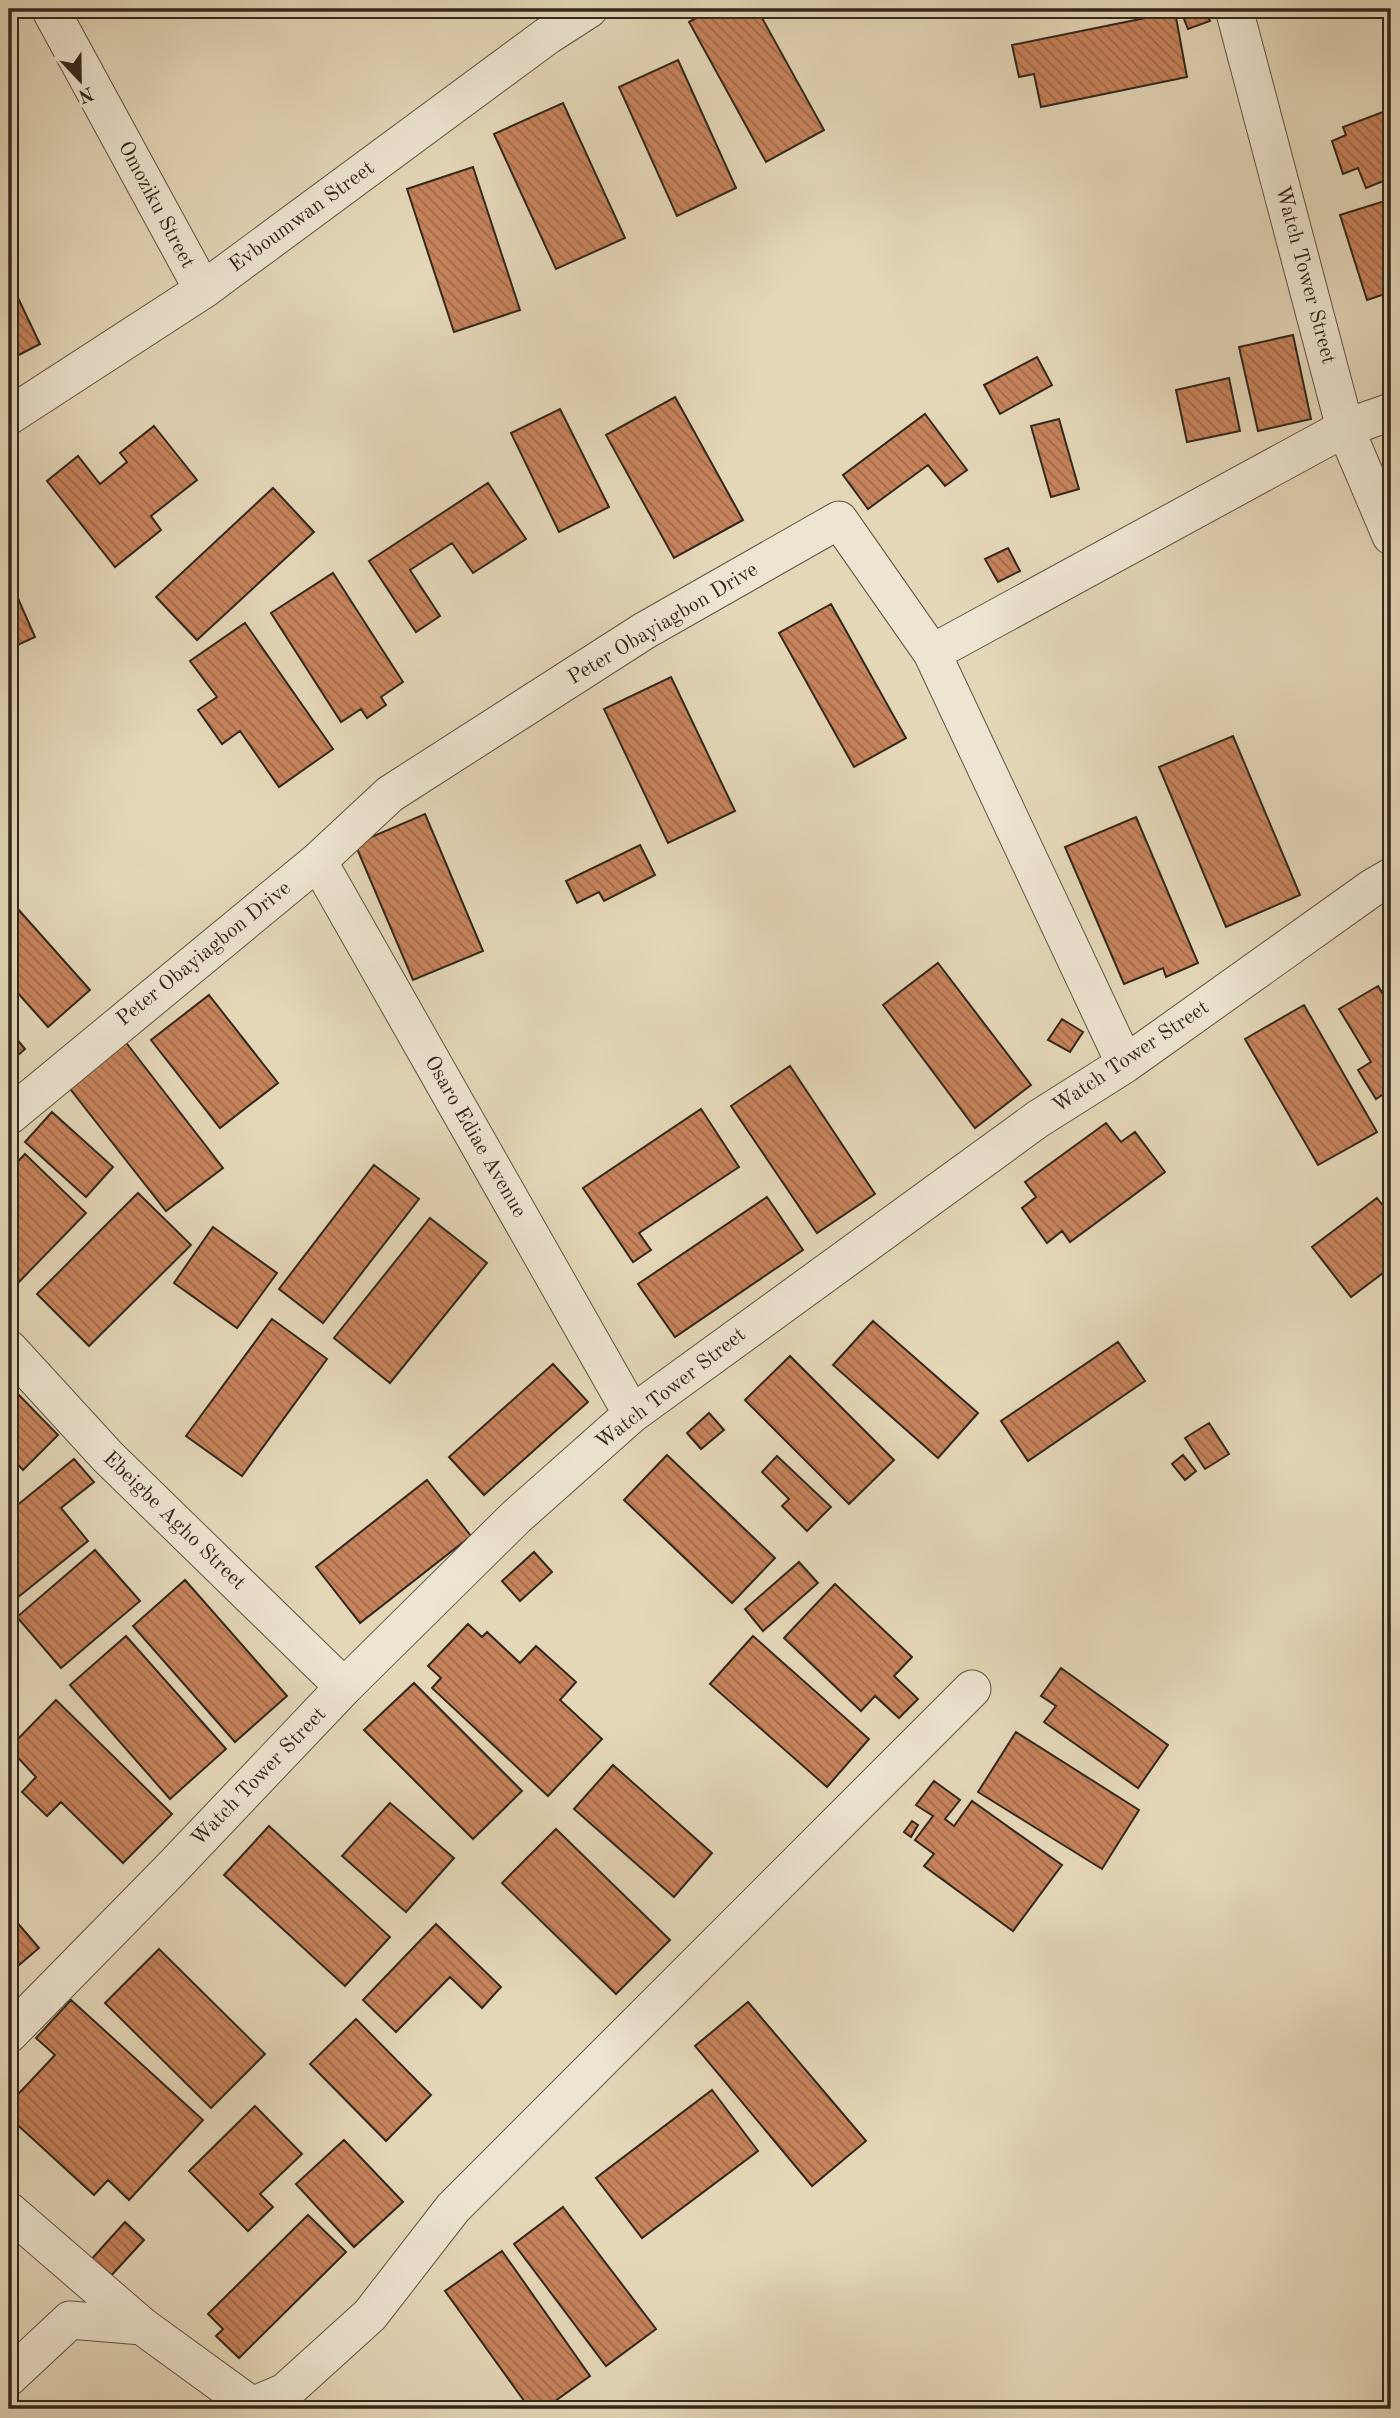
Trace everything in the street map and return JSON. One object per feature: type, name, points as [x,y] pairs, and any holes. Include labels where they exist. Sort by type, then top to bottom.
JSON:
[{"type":"street","name":"Omoziku Street","points":[[50,9],[203,290]]},
{"type":"street","name":"Evboumwan Street","points":[[9,416],[203,290],[541,23],[589,9]]},
{"type":"street","name":"Watch Tower Street","points":[[1234,9],[1345,428],[1391,536]]},
{"type":"street","points":[[932,653],[1345,428],[1391,412]]},
{"type":"street","name":"Peter Obayiagbon Drive","points":[[9,1116],[318,861],[390,794],[644,631],[839,520],[932,653],[1125,1064]]},
{"type":"street","name":"Osaro Ediae Avenue","points":[[318,861],[632,1414]]},
{"type":"street","name":"Watch Tower Street","points":[[9,2034],[344,1687],[516,1517],[632,1414],[1038,1119],[1125,1064],[1391,877]]},
{"type":"street","name":"Ebeigbe Agho Street","points":[[9,1349],[108,1457],[344,1687]]},
{"type":"street","points":[[9,2211],[142,2326],[253,2406],[285,2392],[370,2315],[453,2208],[972,1689]]},
{"type":"street","points":[[9,2378],[70,2320],[142,2326]]},
{"type":"building","points":[[713,9],[757,9],[824,130],[766,162],[689,22]]},
{"type":"building","points":[[1180,9],[1205,9],[1210,21],[1188,29]]},
{"type":"building","points":[[1175,12],[1187,77],[1041,107],[1034,74],[1019,77],[1012,45]]},
{"type":"building","points":[[678,60],[736,188],[677,216],[619,87]]},
{"type":"building","points":[[563,103],[625,238],[556,269],[494,134]]},
{"type":"building","points":[[1391,109],[1391,178],[1366,188],[1358,168],[1343,174],[1332,141],[1346,135],[1343,127]]},
{"type":"building","points":[[473,167],[520,310],[454,332],[407,189]]},
{"type":"building","points":[[1391,199],[1391,292],[1367,300],[1340,215]]},
{"type":"building","points":[[9,279],[40,344],[9,360]]},
{"type":"building","points":[[1293,335],[1311,419],[1258,431],[1239,347]]},
{"type":"building","points":[[1037,357],[1052,385],[1000,414],[984,385]]},
{"type":"building","points":[[1229,378],[1240,431],[1187,442],[1176,390]]},
{"type":"building","points":[[675,397],[743,520],[674,558],[606,435]]},
{"type":"building","points":[[560,409],[609,507],[559,532],[511,433]]},
{"type":"building","points":[[925,414],[967,470],[945,486],[928,465],[868,509],[843,475]]},
{"type":"building","points":[[1059,419],[1079,489],[1051,497],[1031,426]]},
{"type":"building","points":[[154,426],[197,480],[151,516],[161,530],[115,567],[47,481],[78,456],[100,484],[127,462],[120,453]]},
{"type":"building","points":[[488,483],[526,539],[473,573],[452,543],[410,570],[440,616],[416,632],[369,561]]},
{"type":"building","points":[[273,488],[314,532],[197,640],[156,597]]},
{"type":"building","points":[[1008,548],[1020,571],[998,582],[985,559]]},
{"type":"building","points":[[333,573],[403,682],[381,697],[386,705],[367,718],[361,709],[341,722],[271,613]]},
{"type":"building","points":[[9,578],[35,637],[9,649]]},
{"type":"building","points":[[831,604],[906,738],[854,767],[779,633]]},
{"type":"building","points":[[245,623],[333,749],[279,787],[240,731],[222,744],[198,710],[217,697],[190,661]]},
{"type":"building","points":[[671,677],[735,811],[668,843],[604,709]]},
{"type":"building","points":[[1233,736],[1300,895],[1226,927],[1159,767]]},
{"type":"building","points":[[425,814],[483,951],[413,980],[355,844]]},
{"type":"building","points":[[1136,817],[1198,963],[1166,977],[1163,968],[1124,984],[1065,847]]},
{"type":"building","points":[[640,845],[655,875],[604,901],[599,892],[577,903],[566,881]]},
{"type":"building","points":[[9,899],[90,990],[48,1027],[9,983]]},
{"type":"building","points":[[938,963],[1031,1085],[975,1128],[883,1005]]},
{"type":"building","points":[[1378,986],[1388,1002],[1391,1000],[1391,1097],[1388,1091],[1376,1099],[1358,1070],[1371,1062],[1339,1009]]},
{"type":"building","points":[[209,995],[278,1083],[220,1128],[151,1040]]},
{"type":"building","points":[[1304,1005],[1377,1132],[1318,1165],[1245,1039]]},
{"type":"building","points":[[1062,1019],[1083,1032],[1070,1052],[1048,1040]]},
{"type":"building","points":[[9,1030],[25,1049],[9,1063]]},
{"type":"building","points":[[124,1040],[223,1168],[166,1211],[67,1085]]},
{"type":"building","points":[[790,1066],[875,1194],[817,1233],[731,1106]]},
{"type":"building","points":[[701,1109],[739,1167],[639,1233],[651,1250],[633,1262],[583,1188]]},
{"type":"building","points":[[52,1112],[113,1167],[86,1197],[25,1142]]},
{"type":"building","points":[[1106,1123],[1121,1142],[1135,1132],[1165,1172],[1070,1242],[1062,1231],[1047,1243],[1022,1208],[1036,1197],[1025,1182]]},
{"type":"building","points":[[25,1154],[86,1213],[16,1285],[9,1278],[9,1171]]},
{"type":"building","points":[[374,1165],[419,1199],[323,1323],[279,1289]]},
{"type":"building","points":[[138,1193],[191,1245],[89,1346],[37,1294]]},
{"type":"building","points":[[767,1197],[803,1250],[675,1337],[638,1284]]},
{"type":"building","points":[[1377,1198],[1391,1216],[1391,1267],[1351,1297],[1312,1247]]},
{"type":"building","points":[[430,1218],[487,1263],[390,1383],[334,1338]]},
{"type":"building","points":[[213,1227],[277,1273],[237,1328],[174,1283]]},
{"type":"building","points":[[272,1319],[327,1359],[242,1476],[186,1436]]},
{"type":"building","points":[[873,1321],[978,1413],[938,1458],[833,1365]]},
{"type":"building","points":[[1118,1342],[1145,1381],[1028,1461],[1001,1421]]},
{"type":"building","points":[[790,1356],[894,1460],[849,1504],[745,1400]]},
{"type":"building","points":[[553,1364],[588,1402],[484,1495],[449,1457]]},
{"type":"building","points":[[12,1388],[58,1435],[23,1470],[9,1455],[9,1391]]},
{"type":"building","points":[[709,1413],[724,1430],[701,1449],[687,1433]]},
{"type":"building","points":[[1209,1423],[1229,1454],[1205,1469],[1185,1438]]},
{"type":"building","points":[[667,1455],[775,1558],[732,1603],[624,1500]]},
{"type":"building","points":[[1183,1455],[1196,1471],[1185,1480],[1172,1464]]},
{"type":"building","points":[[777,1456],[831,1507],[807,1531],[782,1506],[789,1499],[762,1472]]},
{"type":"building","points":[[74,1459],[94,1482],[61,1508],[88,1541],[12,1602],[9,1599],[9,1512]]},
{"type":"building","points":[[427,1480],[471,1536],[360,1623],[316,1567]]},
{"type":"building","points":[[95,1550],[140,1601],[61,1668],[17,1617]]},
{"type":"building","points":[[534,1552],[552,1572],[520,1601],[502,1581]]},
{"type":"building","points":[[799,1562],[818,1583],[763,1631],[745,1609]]},
{"type":"building","points":[[185,1580],[287,1696],[235,1742],[133,1626]]},
{"type":"building","points":[[835,1584],[912,1657],[894,1676],[918,1699],[899,1718],[875,1696],[861,1711],[784,1638]]},
{"type":"building","points":[[468,1624],[482,1637],[487,1632],[520,1663],[536,1646],[576,1682],[560,1700],[602,1739],[548,1796],[432,1688],[441,1678],[428,1666]]},
{"type":"building","points":[[126,1636],[226,1749],[170,1799],[70,1685]]},
{"type":"building","points":[[753,1636],[869,1739],[827,1787],[710,1684]]},
{"type":"building","points":[[1061,1668],[1168,1745],[1138,1788],[1044,1722],[1056,1706],[1041,1696]]},
{"type":"building","points":[[414,1683],[522,1791],[473,1839],[364,1730]]},
{"type":"building","points":[[56,1700],[172,1814],[123,1863],[61,1802],[47,1816],[22,1792],[36,1777],[9,1748]]},
{"type":"building","points":[[1016,1732],[1139,1810],[1102,1869],[978,1792]]},
{"type":"building","points":[[613,1765],[712,1853],[674,1897],[574,1809]]},
{"type":"building","points":[[934,1781],[960,1800],[945,1819],[954,1826],[972,1801],[1062,1865],[1013,1931],[924,1866],[934,1854],[915,1840],[933,1816],[916,1805]]},
{"type":"building","points":[[390,1803],[454,1858],[406,1912],[342,1856]]},
{"type":"building","points":[[912,1821],[918,1825],[911,1837],[904,1832]]},
{"type":"building","points":[[269,1826],[390,1937],[345,1986],[224,1875]]},
{"type":"building","points":[[556,1829],[670,1940],[616,1994],[502,1883]]},
{"type":"building","points":[[9,1913],[39,1948],[19,1965],[9,1954]]},
{"type":"building","points":[[436,1924],[501,1987],[482,2008],[450,1977],[396,2032],[363,2000]]},
{"type":"building","points":[[159,1949],[265,2054],[211,2108],[105,2003]]},
{"type":"building","points":[[71,2000],[203,2120],[129,2200],[108,2180],[94,2195],[9,2117],[9,2104],[55,2055],[36,2038]]},
{"type":"building","points":[[748,2002],[866,2141],[812,2186],[695,2046]]},
{"type":"building","points":[[356,2019],[431,2095],[386,2141],[310,2064]]},
{"type":"building","points":[[712,2090],[758,2151],[642,2238],[596,2178]]},
{"type":"building","points":[[255,2106],[302,2154],[260,2194],[273,2207],[248,2231],[189,2171]]},
{"type":"building","points":[[344,2140],[403,2202],[354,2247],[296,2184]]},
{"type":"building","points":[[563,2207],[656,2329],[606,2366],[514,2244]]},
{"type":"building","points":[[308,2215],[346,2252],[239,2358],[216,2336],[223,2329],[208,2314]]},
{"type":"building","points":[[125,2222],[144,2240],[108,2279],[89,2262]]},
{"type":"building","points":[[502,2251],[590,2376],[544,2409],[530,2409],[445,2291]]}]
